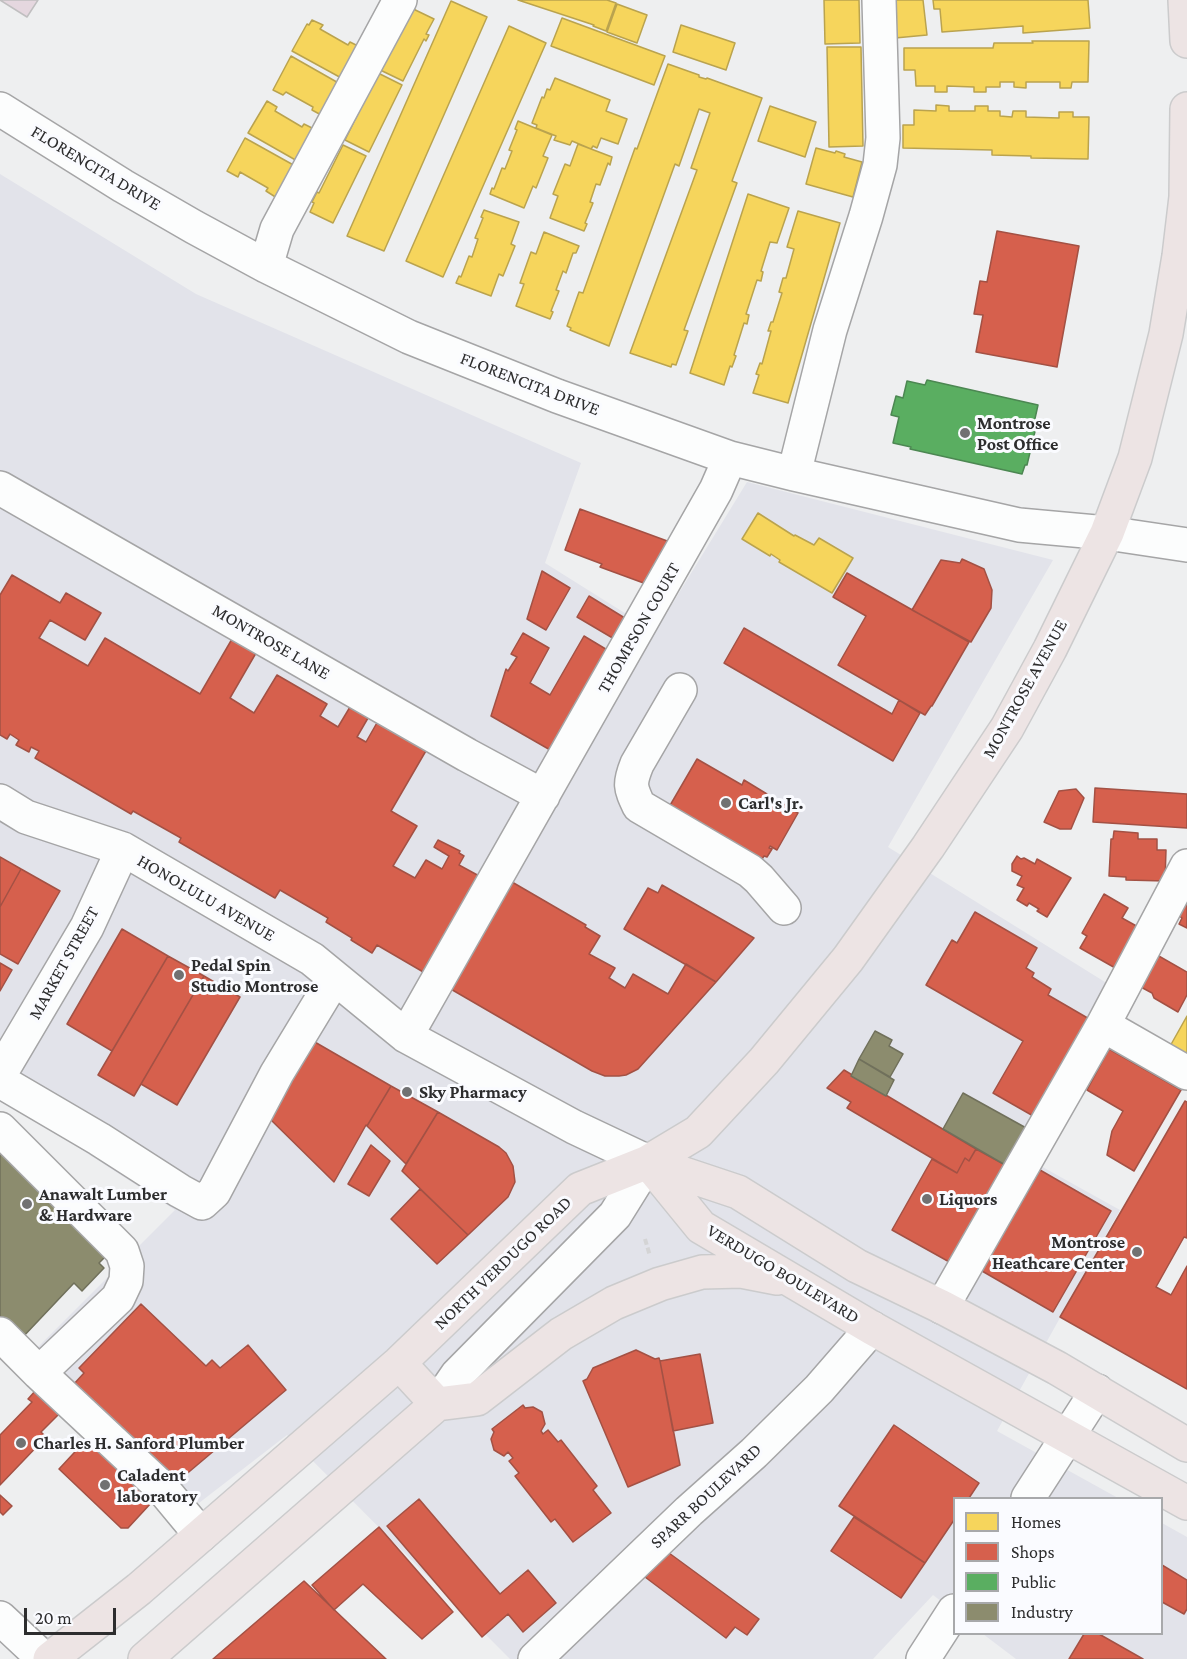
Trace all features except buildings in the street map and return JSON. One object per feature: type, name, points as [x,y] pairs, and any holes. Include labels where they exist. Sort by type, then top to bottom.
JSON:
[{"type":"main road","points":[[1185,0],[1187,41]]},
{"type":"main road","name":"MONTROSE AVENUE","points":[[648,1162],[698,1132],[764,1061],[848,958],[928,847],[1007,728],[1050,649],[1107,533],[1135,458],[1164,346],[1186,197],[1187,109]]},
{"type":"main road","points":[[648,1162],[738,1192],[857,1266],[942,1307],[1097,1391],[1187,1445]]},
{"type":"main road","name":"VERDUGO BOULEVARD","points":[[648,1162],[701,1227],[872,1328],[1187,1503]]},
{"type":"main road","name":"NORTH VERDUGO ROAD","points":[[50,1659],[139,1589],[399,1364],[580,1189],[648,1162]]},
{"type":"main road","points":[[145,1659],[437,1404],[477,1399],[561,1334],[614,1304],[660,1284],[702,1272],[741,1271],[796,1282]]},
{"type":"main road","points":[[399,1364],[437,1404]]},
{"type":"street","points":[[266,266],[277,229],[400,0]]},
{"type":"street","points":[[794,474],[830,330],[880,165],[883,138],[879,0]]},
{"type":"street","name":"FLORENCITA DRIVE","points":[[0,110],[123,186],[266,266],[410,337],[557,396],[730,458],[794,474],[1019,525],[1107,533],[1187,545]]},
{"type":"street","name":"THOMPSON COURT","points":[[406,1036],[716,490],[730,458]]},
{"type":"street","name":"MONTROSE LANE","points":[[0,488],[467,755],[543,796]]},
{"type":"street","points":[[680,690],[632,776],[631,789],[639,806],[750,871],[784,908]]},
{"type":"street","name":"HONOLULU AVENUE","points":[[0,801],[26,817],[123,849],[312,959],[406,1036],[574,1127],[648,1162]]},
{"type":"street","name":"MARKET STREET","points":[[0,1074],[87,927],[123,849]]},
{"type":"street","points":[[942,1307],[1102,1025],[1187,866]]},
{"type":"street","points":[[0,1081],[202,1203],[214,1192],[277,1073],[334,979]]},
{"type":"street","points":[[1102,1025],[1187,1073]]},
{"type":"street","points":[[0,1129],[122,1251],[127,1266],[126,1281],[118,1298],[39,1373]]},
{"type":"street","points":[[437,1404],[457,1375],[615,1215],[648,1162]]},
{"type":"street","name":"SPARR BOULEVARD","points":[[535,1659],[689,1510],[754,1453],[819,1389],[872,1328]]},
{"type":"street","points":[[0,1334],[162,1488],[201,1535]]},
{"type":"street","points":[[1029,1497],[1097,1391]]},
{"type":"street","points":[[923,1659],[953,1613]]},
{"type":"street","points":[[0,1618],[44,1659]]},
{"type":"shaded area","points":[[0,174],[196,294],[581,463],[545,563],[655,632],[747,482],[1053,560],[888,847],[1113,987],[1021,1155],[1120,1210],[997,1431],[1116,1497],[953,1497],[953,1610],[933,1595],[873,1659],[510,1659],[287,1435],[199,1503],[35,1350],[175,1210],[0,1097]]},
{"type":"shaded area","points":[[1163,1524],[1187,1537],[1187,1659],[1016,1659],[984,1635],[1163,1635]]},
{"type":"place","name":"Montrose Post Office","points":[[965,433]]},
{"type":"place","name":"Carl's Jr.","points":[[726,803]]},
{"type":"place","name":"Pedal Spin Studio Montrose","points":[[179,975]]},
{"type":"place","name":"Sky Pharmacy","points":[[407,1092]]},
{"type":"place","name":"Liquors","points":[[927,1199]]},
{"type":"place","name":"Anawalt Lumber & Hardware","points":[[27,1204]]},
{"type":"place","name":"Montrose Heathcare Center","points":[[1137,1252]]},
{"type":"place","name":"Charles H. Sanford Plumber","points":[[21,1443]]},
{"type":"place","name":"Caladent laboratory","points":[[105,1485]]}]
